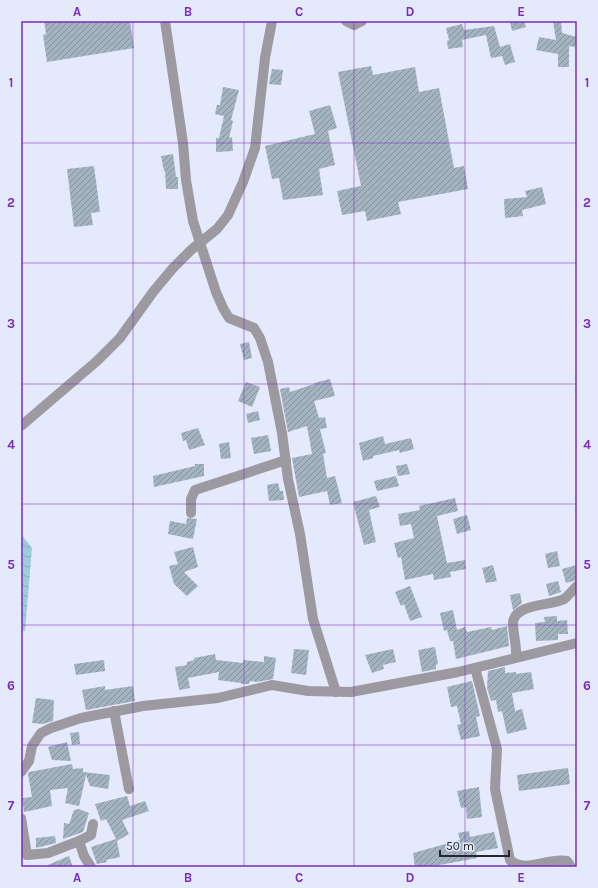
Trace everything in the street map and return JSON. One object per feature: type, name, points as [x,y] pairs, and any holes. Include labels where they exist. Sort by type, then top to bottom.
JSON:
[{"type":"street","points":[[165,21],[193,221],[216,292],[226,313],[233,320],[254,328],[260,338],[268,362],[300,534],[313,619],[336,692]]},
{"type":"street","points":[[21,426],[97,361],[120,338],[173,268],[224,222],[249,165],[257,138],[265,58],[272,21]]},
{"type":"street","points":[[346,21],[354,25],[362,21]]},
{"type":"street","points":[[191,513],[191,499],[195,490],[286,460]]},
{"type":"street","points":[[516,657],[516,643],[513,623],[515,616],[522,610],[564,599],[577,586]]},
{"type":"street","points":[[21,772],[29,761],[32,746],[41,733],[81,718],[114,711],[218,698],[272,685],[308,691],[351,692],[475,668],[577,643]]},
{"type":"street","points":[[475,668],[497,749],[495,789],[510,860],[513,866],[523,867],[558,859],[567,861],[571,867]]},
{"type":"street","points":[[114,711],[129,788]]},
{"type":"street","points":[[21,818],[24,856],[48,853],[79,841],[91,835],[93,824]]},
{"type":"street","points":[[79,841],[84,856],[91,867]]},
{"type":"water","points":[[21,534],[32,548],[25,631],[21,631]]},
{"type":"building","points":[[44,21],[130,21],[134,48],[47,62],[43,35],[46,34]]},
{"type":"building","points":[[524,21],[526,27],[512,31],[510,22]]},
{"type":"building","points":[[553,21],[561,21],[562,33],[577,37],[575,47],[569,46],[569,67],[558,67],[558,54],[536,50],[539,37],[556,40]]},
{"type":"building","points":[[462,24],[464,30],[494,26],[500,47],[510,44],[515,62],[505,65],[502,56],[491,58],[486,35],[462,40],[463,47],[448,49],[447,41],[449,40],[446,28]]},
{"type":"building","points":[[371,66],[373,75],[415,67],[419,92],[439,88],[454,168],[464,166],[468,189],[398,202],[401,214],[367,221],[365,211],[342,215],[337,191],[361,186],[338,72]]},
{"type":"building","points":[[272,69],[283,70],[281,85],[269,84]]},
{"type":"building","points":[[223,87],[239,90],[231,120],[233,121],[229,138],[232,137],[233,151],[216,152],[216,138],[219,138],[224,116],[215,114],[217,105],[220,105]]},
{"type":"building","points":[[330,105],[337,128],[328,131],[335,165],[319,169],[323,195],[283,200],[279,178],[272,179],[265,146],[315,134],[309,111]]},
{"type":"building","points":[[173,154],[176,177],[178,177],[178,189],[166,189],[165,171],[161,156]]},
{"type":"building","points":[[94,166],[100,212],[91,213],[93,225],[74,227],[67,169]]},
{"type":"building","points":[[542,187],[546,204],[522,210],[523,216],[505,218],[504,199],[527,197],[525,191]]},
{"type":"building","points":[[249,342],[252,358],[244,360],[240,344]]},
{"type":"building","points":[[330,379],[335,396],[314,401],[319,418],[325,417],[327,428],[320,429],[326,453],[323,454],[327,478],[335,476],[342,503],[330,505],[327,491],[299,497],[292,458],[312,454],[307,426],[288,432],[280,389],[289,387],[290,392]]},
{"type":"building","points":[[246,382],[260,387],[252,407],[238,401]]},
{"type":"building","points":[[258,411],[260,420],[248,423],[246,414]]},
{"type":"building","points":[[198,428],[205,445],[189,450],[186,440],[183,441],[181,433]]},
{"type":"building","points":[[268,435],[271,451],[254,454],[251,438]]},
{"type":"building","points":[[383,436],[385,444],[411,438],[414,449],[400,453],[399,450],[373,456],[373,458],[363,461],[359,443]]},
{"type":"building","points":[[229,442],[231,458],[221,459],[219,444]]},
{"type":"building","points":[[195,464],[204,464],[204,476],[154,487],[153,476],[195,466]]},
{"type":"building","points":[[407,464],[410,474],[398,476],[396,466]]},
{"type":"building","points":[[396,476],[399,486],[377,491],[374,481]]},
{"type":"building","points":[[278,483],[280,491],[283,491],[284,500],[269,501],[267,485]]},
{"type":"building","points":[[376,496],[380,507],[369,510],[376,542],[364,545],[353,502]]},
{"type":"building","points":[[455,498],[458,511],[437,516],[447,563],[465,560],[466,569],[450,572],[451,577],[434,580],[433,574],[405,580],[401,557],[398,558],[394,543],[414,538],[411,524],[400,526],[398,514],[420,510],[419,506]]},
{"type":"building","points":[[467,515],[471,530],[457,534],[453,519]]},
{"type":"building","points":[[187,518],[197,519],[193,539],[168,534],[170,521],[186,524]]},
{"type":"building","points":[[193,547],[198,567],[184,572],[198,586],[187,596],[174,584],[169,566],[178,564],[174,552]]},
{"type":"building","points":[[557,551],[560,566],[548,568],[545,554]]},
{"type":"building","points":[[493,565],[497,581],[486,583],[482,568]]},
{"type":"building","points":[[577,565],[577,580],[566,583],[562,569]]},
{"type":"building","points":[[558,581],[561,592],[549,596],[546,584]]},
{"type":"building","points":[[410,586],[422,617],[410,621],[404,604],[401,606],[395,592]]},
{"type":"building","points":[[520,593],[522,603],[513,610],[510,595]]},
{"type":"building","points":[[453,610],[457,630],[465,627],[467,632],[491,627],[492,630],[507,626],[509,646],[456,659],[453,641],[450,641],[447,630],[444,631],[440,613]]},
{"type":"building","points":[[557,616],[557,621],[567,620],[568,634],[558,634],[558,640],[536,641],[535,623],[545,622],[544,617]]},
{"type":"building","points":[[435,647],[438,664],[436,665],[436,669],[422,672],[418,650]]},
{"type":"building","points":[[294,649],[309,650],[306,675],[291,673]]},
{"type":"building","points":[[393,649],[396,662],[383,665],[384,669],[372,673],[365,655]]},
{"type":"building","points":[[215,654],[216,660],[243,663],[243,660],[264,662],[264,656],[276,658],[273,679],[257,682],[250,681],[249,684],[241,684],[218,680],[219,672],[188,678],[190,688],[179,690],[175,667],[187,665],[187,662],[194,660],[194,658]]},
{"type":"building","points":[[104,660],[105,671],[76,675],[74,664]]},
{"type":"building","points":[[505,667],[505,673],[516,672],[516,674],[531,672],[534,689],[512,693],[515,711],[522,709],[527,729],[507,734],[502,711],[498,712],[496,700],[491,701],[487,688],[488,671]]},
{"type":"building","points":[[472,681],[480,716],[476,717],[480,736],[461,740],[457,725],[461,724],[457,706],[451,707],[447,687]]},
{"type":"building","points":[[105,686],[105,690],[133,686],[135,701],[86,710],[82,690]]},
{"type":"building","points":[[36,698],[54,700],[53,721],[43,724],[32,723]]},
{"type":"building","points":[[79,732],[80,744],[72,745],[70,733]]},
{"type":"building","points":[[67,742],[71,761],[52,760],[48,747]]},
{"type":"building","points":[[72,764],[73,769],[83,768],[83,772],[110,775],[108,789],[90,786],[86,775],[79,806],[65,803],[68,788],[50,790],[52,806],[24,812],[22,798],[32,797],[28,774],[29,772]]},
{"type":"building","points":[[568,768],[570,784],[519,791],[517,775]]},
{"type":"building","points":[[479,787],[482,817],[467,819],[466,807],[461,808],[457,791]]},
{"type":"building","points":[[127,796],[130,806],[145,801],[149,811],[122,820],[129,834],[117,841],[120,857],[106,860],[107,862],[97,864],[91,847],[116,839],[106,819],[101,821],[95,804]]},
{"type":"building","points":[[79,809],[89,813],[83,832],[63,839],[64,823],[69,824],[74,810]]},
{"type":"building","points":[[469,831],[470,837],[494,832],[498,848],[476,852],[477,858],[429,867],[415,867],[413,853],[460,840],[458,833]]},
{"type":"building","points":[[55,836],[56,843],[36,848],[36,838]]},
{"type":"building","points":[[69,856],[73,867],[43,867]]}]
